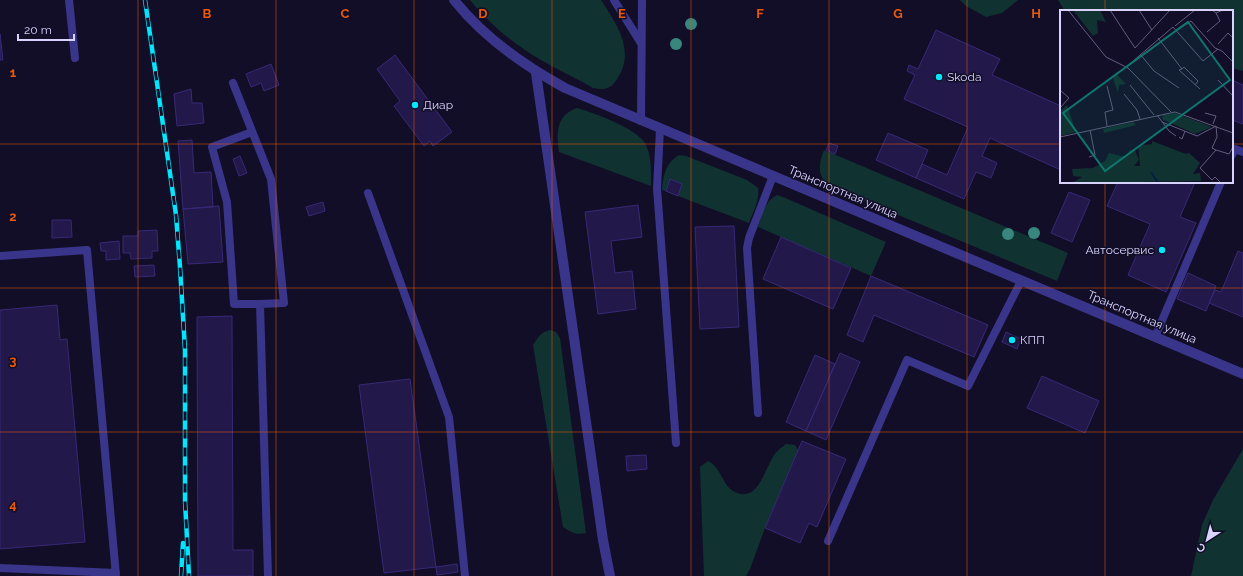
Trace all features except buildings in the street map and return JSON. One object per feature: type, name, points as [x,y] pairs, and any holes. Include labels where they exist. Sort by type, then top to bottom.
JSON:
[{"type":"street","name":"Транспортная улица","points":[[454,0],[462,10],[506,52],[536,73],[565,88],[1243,374]]},
{"type":"street","points":[[536,73],[604,544],[610,576]]},
{"type":"lane","points":[[69,0],[75,58]]},
{"type":"lane","points":[[614,0],[642,44]]},
{"type":"lane","points":[[641,121],[642,0]]},
{"type":"lane","points":[[233,83],[252,132],[270,179],[284,303],[234,304],[227,202],[212,147],[252,132]]},
{"type":"lane","points":[[660,128],[657,188],[676,443]]},
{"type":"lane","points":[[1233,153],[1235,149],[1243,152]]},
{"type":"lane","points":[[758,413],[747,248],[751,231],[772,176]]},
{"type":"lane","points":[[1155,337],[1221,183]]},
{"type":"lane","points":[[368,193],[449,417],[465,576]]},
{"type":"lane","points":[[0,256],[87,250],[116,575],[0,568]]},
{"type":"lane","points":[[828,541],[908,360],[968,386],[1021,281]]},
{"type":"lane","points":[[260,304],[268,576]]},
{"type":"green space","points":[[470,0],[601,0],[619,30],[623,40],[625,50],[621,71],[615,82],[610,87],[602,89],[593,88],[547,64],[522,48],[494,26]]},
{"type":"green space","points":[[960,0],[1018,0],[1002,13],[986,17],[966,6]]},
{"type":"green space","points":[[1058,0],[1243,0],[1243,71],[1233,68],[1233,10],[1064,10]]},
{"type":"green space","points":[[577,108],[594,113],[614,122],[640,137],[645,143],[649,153],[651,164],[651,186],[559,152],[558,132],[561,120],[570,111]]},
{"type":"green space","points":[[824,150],[1068,253],[1057,281],[831,187],[823,179],[820,170]]},
{"type":"green space","points":[[679,155],[686,156],[747,180],[758,188],[757,201],[749,223],[662,190],[663,180],[668,165]]},
{"type":"green space","points":[[777,195],[886,242],[871,276],[758,227],[767,205]]},
{"type":"green space","points":[[550,330],[556,332],[560,338],[586,533],[574,533],[563,527],[533,345],[540,335]]},
{"type":"green space","points":[[786,444],[795,445],[798,450],[746,576],[704,576],[700,467],[708,461],[716,467],[729,488],[741,494],[748,494],[754,490],[763,478],[774,455]]},
{"type":"green space","points":[[1243,449],[1243,576],[1191,576],[1202,525],[1213,500]]},
{"type":"railway","points":[[145,0],[176,215],[180,267],[185,350],[185,501],[189,576]]},
{"type":"railway","points":[[181,576],[183,543]]},
{"type":"place","name":"Skoda","points":[[939,77]]},
{"type":"place","name":"Диар","points":[[415,105]]},
{"type":"place","name":"Автосервис","points":[[1162,250]]},
{"type":"place","name":"КПП","points":[[1012,340]]}]
